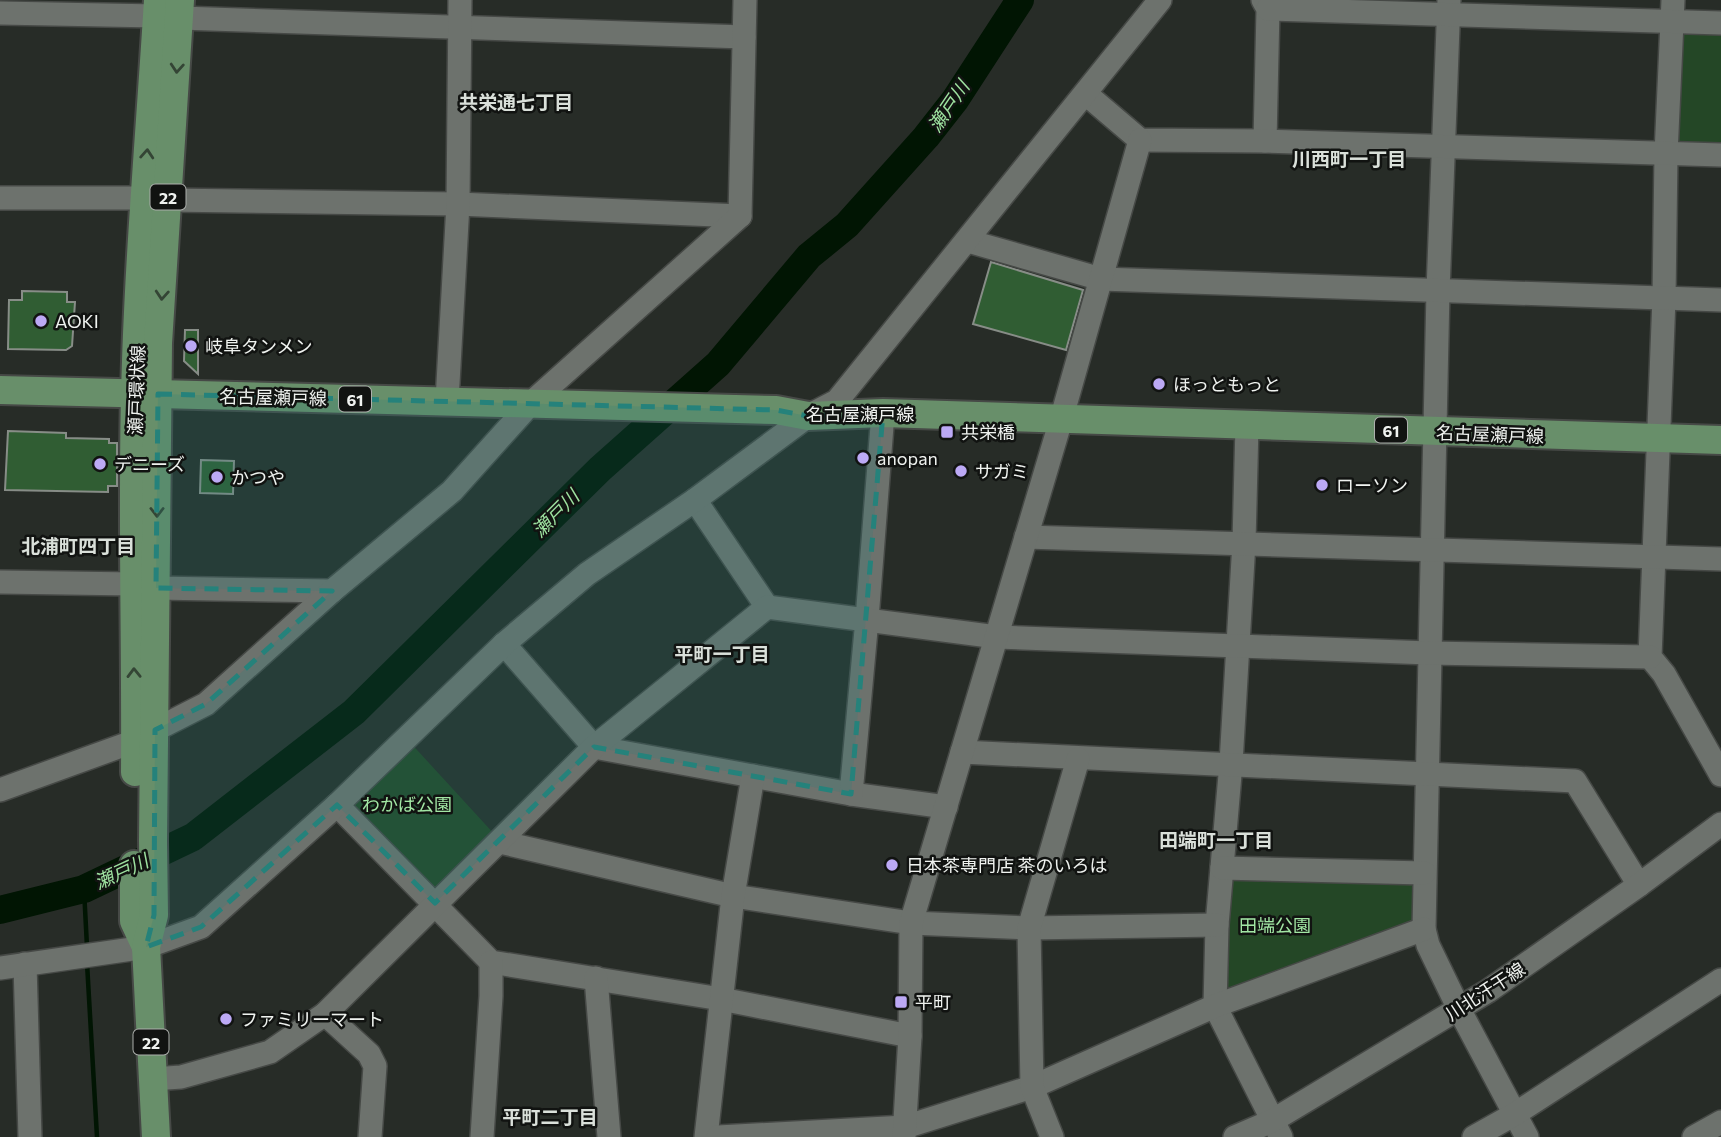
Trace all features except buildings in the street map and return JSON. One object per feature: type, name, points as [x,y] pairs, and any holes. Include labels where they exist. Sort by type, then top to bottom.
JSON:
[{"type":"main road","name":"瀬戸環状線","points":[[156,1137],[146,947],[154,915],[153,841],[145,735],[146,394],[158,343],[156,199],[169,8]]},
{"type":"main road","name":"名古屋瀬戸線","points":[[0,390],[542,403],[776,410],[808,416],[883,413],[1721,440]]},
{"type":"street","points":[[447,401],[458,204],[460,0]]},
{"type":"street","points":[[0,790],[145,735],[206,704],[332,591],[452,491],[740,216],[745,0]]},
{"type":"street","points":[[0,968],[146,947],[201,927],[337,805],[504,644],[587,574],[695,500],[808,416],[838,401],[1160,0]]},
{"type":"street","points":[[1265,141],[1266,4],[1673,10],[1721,23]]},
{"type":"street","points":[[0,13],[169,8],[459,26],[744,37]]},
{"type":"street","points":[[1449,8],[1438,291],[1424,929],[1428,945],[1459,1009],[1527,1137]]},
{"type":"street","points":[[1673,10],[1650,657],[1664,674],[1721,775]]},
{"type":"street","points":[[1086,94],[1140,140],[1265,141],[1721,155]]},
{"type":"street","points":[[904,1132],[910,1035],[911,923],[1061,420],[1140,140]]},
{"type":"street","points":[[0,198],[458,204],[740,216]]},
{"type":"street","points":[[968,241],[1101,279],[1721,300]]},
{"type":"street","points":[[850,794],[883,413]]},
{"type":"street","points":[[1247,425],[1244,542],[1231,763],[1217,925],[1215,1006],[1276,1129]]},
{"type":"street","points":[[695,500],[767,607]]},
{"type":"street","points":[[1026,537],[1721,559]]},
{"type":"street","points":[[0,582],[332,591]]},
{"type":"street","points":[[153,1079],[181,1077],[270,1052],[325,1014],[594,747],[767,607],[997,636],[1429,653],[1650,657]]},
{"type":"street","points":[[504,644],[594,747],[850,794],[946,807]]},
{"type":"street","points":[[962,752],[1575,781],[1639,885]]},
{"type":"street","points":[[1052,1137],[1032,1087],[1030,928],[1078,759]]},
{"type":"street","points":[[706,1137],[733,896],[753,776]]},
{"type":"street","points":[[337,805],[491,962],[721,999],[910,1035]]},
{"type":"street","name":"川北汗干線","points":[[1235,1137],[1276,1129],[1488,991],[1721,824]]},
{"type":"street","points":[[500,842],[733,896],[911,923],[1030,928],[1217,925]]},
{"type":"street","points":[[1222,868],[1424,873]]},
{"type":"street","points":[[718,1137],[904,1132],[1032,1087],[1215,1006],[1424,929]]},
{"type":"street","points":[[482,1137],[491,962]]},
{"type":"street","points":[[25,964],[30,1137]]},
{"type":"street","points":[[596,978],[609,1137]]},
{"type":"street","points":[[1474,1137],[1515,1114],[1721,980]]},
{"type":"street","points":[[325,1014],[369,1054],[374,1066],[370,1137]]},
{"type":"street","points":[[1694,1137],[1721,1122]]},
{"type":"highlighted area","points":[[158,394],[776,410],[808,416],[883,413],[851,794],[594,747],[435,903],[337,805],[201,927],[146,947],[154,915],[155,730],[206,704],[332,591],[156,588]]},
{"type":"green space","points":[[1676,31],[1721,32],[1721,148],[1673,146]]},
{"type":"green space","name":"わかば公園","points":[[407,739],[496,836],[434,897],[344,804]]},
{"type":"green space","name":"田端公園","points":[[1229,874],[1417,881],[1417,925],[1221,999]]},
{"type":"waterway","name":"瀬戸川","points":[[0,910],[84,889],[193,837],[354,712],[600,469],[718,364],[809,256],[847,225],[926,137],[955,100],[1020,0]]},
{"type":"waterway","points":[[84,889],[87,947]]},
{"type":"waterway","points":[[87,963],[97,1137]]},
{"type":"place","name":"AOKI","points":[[41,321]]},
{"type":"place","name":"岐阜タンメン","points":[[191,346]]},
{"type":"place","name":"ほっともっと","points":[[1159,384]]},
{"type":"place","name":"共栄橋","points":[[947,432]]},
{"type":"place","name":"anopan","points":[[863,458]]},
{"type":"place","name":"デニーズ","points":[[100,464]]},
{"type":"place","name":"サガミ","points":[[961,471]]},
{"type":"place","name":"かつや","points":[[217,477]]},
{"type":"place","name":"ローソン","points":[[1322,485]]},
{"type":"place","name":"日本茶専門店 茶のいろは","points":[[892,865]]},
{"type":"place","name":"平町","points":[[901,1002]]},
{"type":"place","name":"ファミリーマート","points":[[226,1019]]},
{"type":"district","name":"共栄通七丁目","points":[[516,101]]},
{"type":"district","name":"川西町一丁目","points":[[1349,158]]},
{"type":"district","name":"北浦町四丁目","points":[[78,545]]},
{"type":"district","name":"平町一丁目","points":[[722,653]]},
{"type":"district","name":"田端町一丁目","points":[[1216,839]]},
{"type":"district","name":"平町二丁目","points":[[550,1116]]}]
